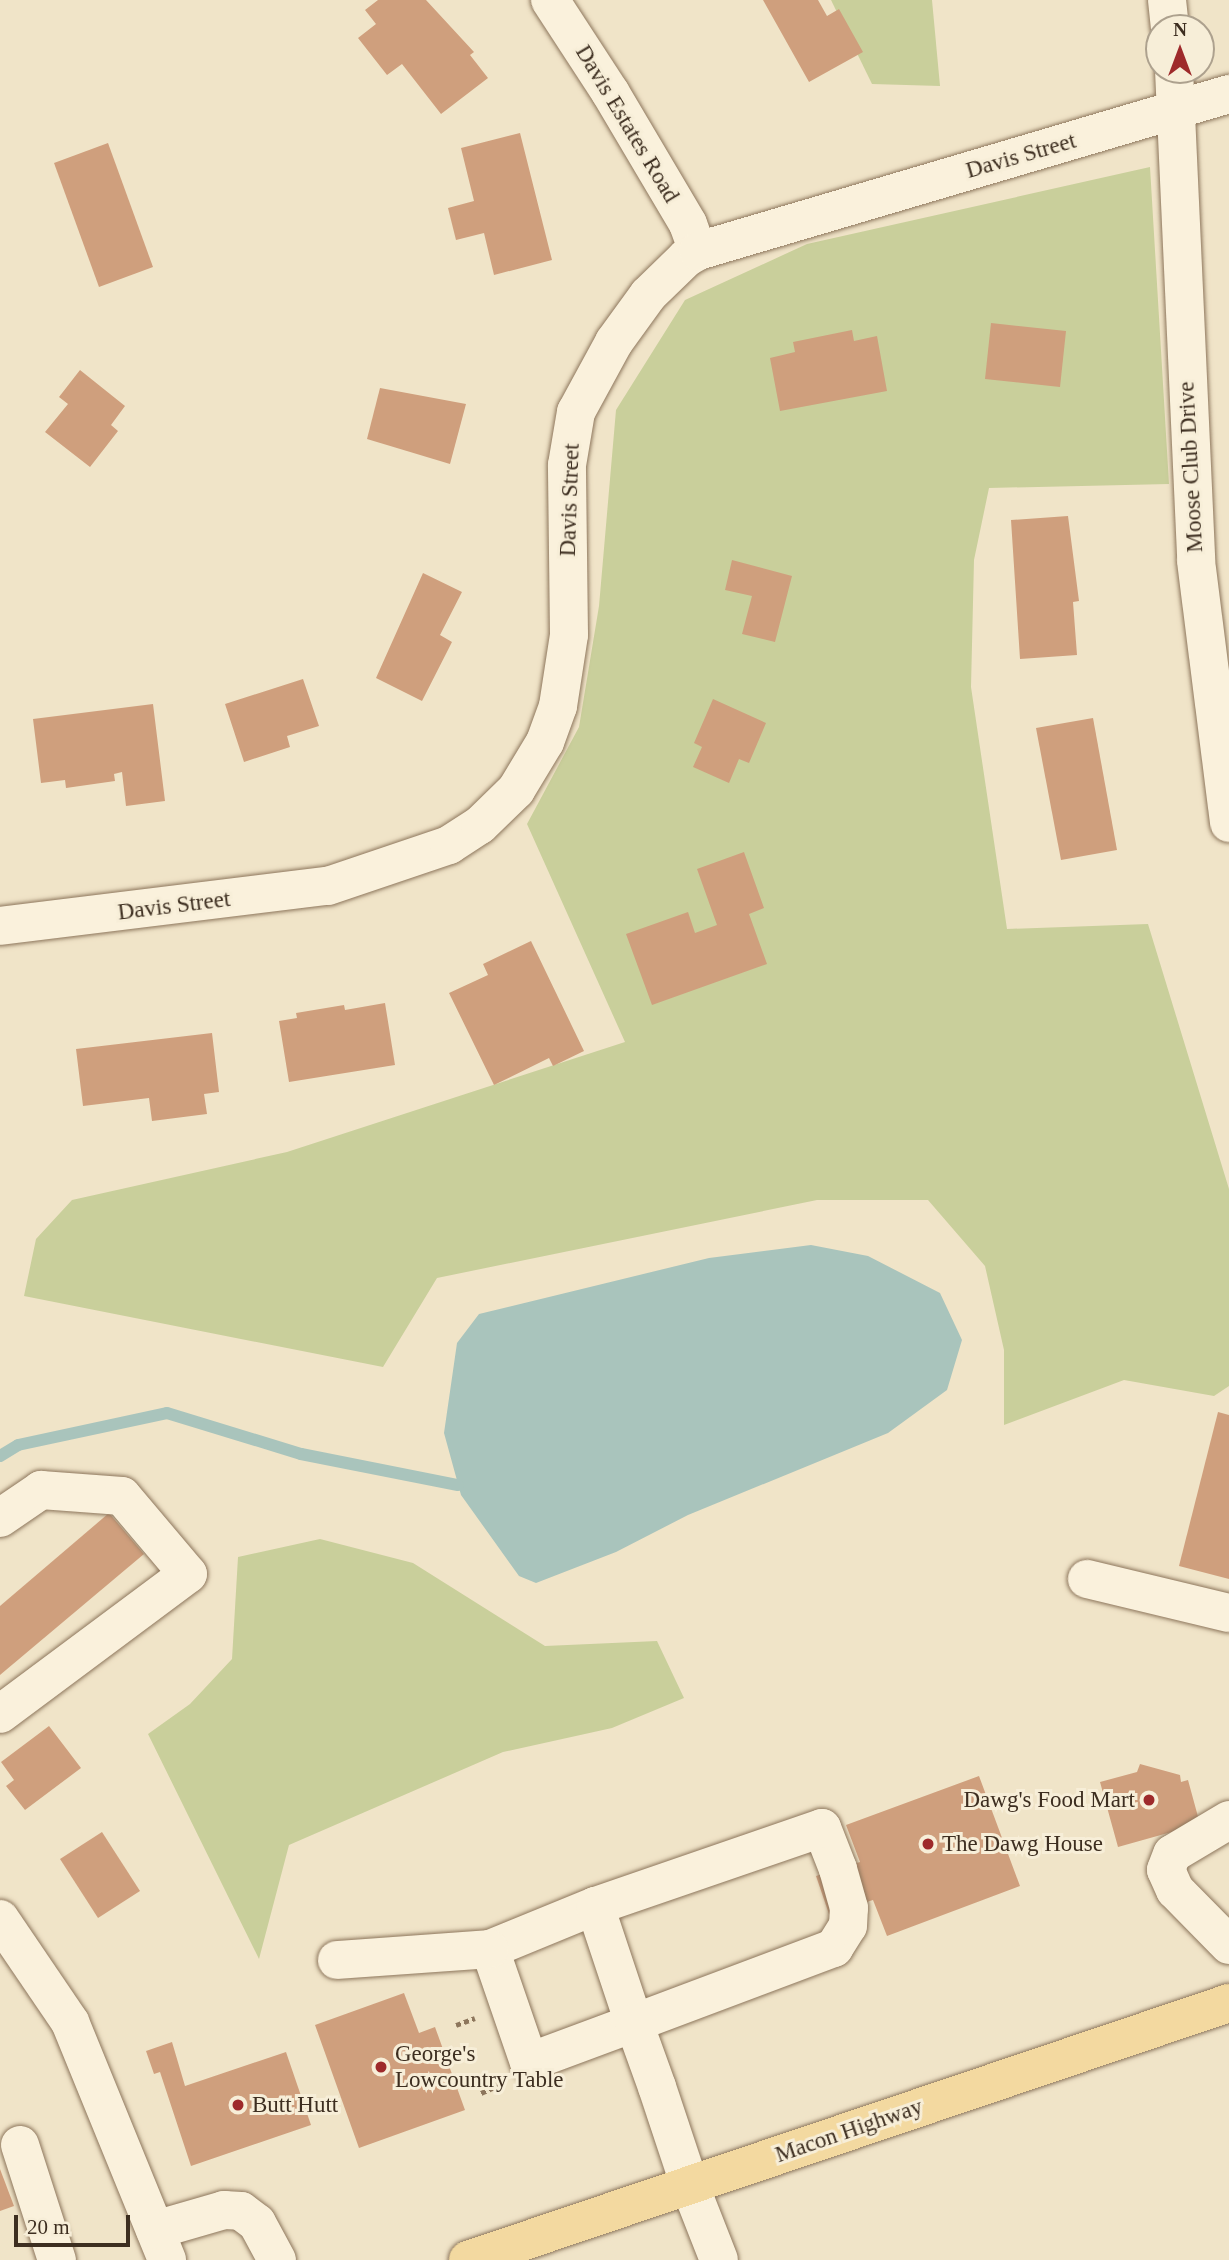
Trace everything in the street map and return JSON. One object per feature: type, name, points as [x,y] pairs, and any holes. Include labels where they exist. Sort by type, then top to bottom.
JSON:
[{"type":"main road","name":"Macon Highway","points":[[468,2260],[1229,2003]]},
{"type":"street","name":"Davis Estates Road","points":[[550,0],[610,92],[688,225],[698,251]]},
{"type":"street","name":"Moose Club Drive","points":[[1176,84],[1179,109],[1196,561],[1229,823]]},
{"type":"street","name":"Davis Street","points":[[0,926],[328,886],[372,875],[449,845],[500,809],[545,742],[565,673],[569,635],[567,465],[576,412],[591,378],[648,296],[698,251],[1229,94]]},
{"type":"street","points":[[0,1518],[41,1490],[122,1496],[188,1574],[0,1714]]},
{"type":"street","points":[[1087,1579],[1229,1613]]},
{"type":"street","points":[[1229,1821],[1172,1854],[1166,1870],[1175,1890],[1229,1945]]},
{"type":"street","points":[[337,1960],[490,1949],[596,1906],[822,1828],[838,1868],[849,1908],[848,1926],[834,1948],[529,2062],[490,1949]]},
{"type":"street","points":[[596,1906],[690,2186],[719,2260]]},
{"type":"street","points":[[0,1919],[71,2021],[161,2245],[224,2210],[241,2211],[257,2223],[277,2260]]},
{"type":"street","points":[[20,2145],[57,2260]]},
{"type":"green space","points":[[831,0],[932,0],[940,86],[872,84]]},
{"type":"green space","points":[[1150,167],[1169,484],[989,488],[974,560],[971,687],[1007,929],[1148,924],[1229,1189],[1229,1386],[1214,1396],[1124,1380],[1004,1425],[1004,1350],[985,1266],[928,1200],[817,1200],[437,1278],[383,1367],[24,1296],[36,1239],[72,1200],[287,1152],[625,1042],[527,824],[579,727],[599,606],[616,410],[685,300],[807,244]]},
{"type":"green space","points":[[320,1539],[413,1563],[545,1646],[657,1641],[684,1698],[612,1728],[503,1752],[289,1845],[259,1959],[148,1734],[190,1704],[232,1659],[238,1557]]},
{"type":"water","points":[[811,1245],[868,1256],[940,1293],[962,1340],[947,1390],[888,1433],[688,1515],[616,1552],[536,1583],[519,1576],[461,1495],[444,1433],[457,1343],[479,1314],[709,1258]]},
{"type":"building","points":[[378,0],[426,0],[474,52],[470,55],[488,78],[441,114],[402,64],[387,75],[358,38],[376,24],[365,10]]},
{"type":"building","points":[[763,0],[818,0],[827,16],[839,9],[863,52],[809,82]]},
{"type":"building","points":[[520,133],[552,260],[494,275],[484,233],[456,240],[448,208],[474,201],[461,148]]},
{"type":"building","points":[[108,143],[153,267],[99,287],[54,163]]},
{"type":"building","points":[[991,323],[1066,331],[1060,387],[985,379]]},
{"type":"building","points":[[852,330],[854,341],[877,336],[887,391],[780,411],[770,358],[795,352],[793,342]]},
{"type":"building","points":[[80,370],[125,406],[111,425],[118,431],[90,467],[45,432],[68,404],[59,397]]},
{"type":"building","points":[[380,388],[466,404],[450,464],[367,439]]},
{"type":"building","points":[[1068,516],[1079,601],[1073,602],[1077,655],[1020,659],[1011,520]]},
{"type":"building","points":[[732,560],[792,576],[775,642],[742,634],[752,596],[725,590]]},
{"type":"building","points":[[423,573],[462,592],[440,635],[452,642],[422,701],[376,678]]},
{"type":"building","points":[[303,679],[319,726],[287,736],[290,747],[244,762],[225,704]]},
{"type":"building","points":[[713,699],[766,723],[749,763],[739,759],[729,783],[693,767],[702,747],[694,743]]},
{"type":"building","points":[[153,704],[165,801],[126,806],[122,772],[114,774],[115,781],[66,788],[65,780],[41,783],[33,719]]},
{"type":"building","points":[[1093,718],[1117,850],[1061,860],[1036,728]]},
{"type":"building","points":[[744,852],[764,908],[749,914],[767,964],[652,1005],[626,934],[688,912],[695,933],[717,925],[697,869]]},
{"type":"building","points":[[531,941],[584,1051],[553,1066],[549,1058],[494,1085],[449,993],[488,975],[483,964]]},
{"type":"building","points":[[385,1003],[395,1065],[289,1082],[279,1021],[297,1018],[296,1013],[344,1005],[345,1010]]},
{"type":"building","points":[[212,1033],[219,1092],[204,1094],[207,1114],[152,1121],[149,1098],[83,1106],[76,1049]]},
{"type":"building","points":[[1218,1412],[1229,1415],[1229,1579],[1179,1566]]},
{"type":"building","points":[[109,1513],[144,1554],[0,1675],[0,1606]]},
{"type":"building","points":[[49,1726],[81,1768],[25,1810],[6,1786],[14,1780],[1,1762]]},
{"type":"building","name":"Dawg's Food Mart","points":[[1140,1764],[1180,1775],[1181,1782],[1188,1780],[1200,1824],[1118,1847],[1100,1782],[1137,1772]]},
{"type":"building","name":"The Dawg House","points":[[979,1776],[1020,1886],[887,1936],[873,1900],[829,1914],[816,1876],[860,1862],[846,1825]]},
{"type":"building","points":[[102,1832],[140,1891],[98,1918],[60,1859]]},
{"type":"building","name":"George's Lowcountry Table","points":[[404,1993],[419,2033],[435,2027],[465,2110],[359,2148],[315,2025]]},
{"type":"building","name":"Butt Hutt","points":[[172,2042],[185,2086],[286,2052],[311,2125],[191,2166],[160,2072],[154,2074],[146,2051]]},
{"type":"building","points":[[0,2169],[14,2206],[0,2211]]},
{"type":"waterway","points":[[0,1456],[18,1445],[167,1413],[301,1454],[458,1485]]},
{"type":"place","name":"Dawg's Food Mart","points":[[1149,1800]]},
{"type":"place","name":"The Dawg House","points":[[928,1844]]},
{"type":"place","name":"George's Lowcountry Table","points":[[381,2067]]},
{"type":"place","name":"Butt Hutt","points":[[238,2105]]}]
